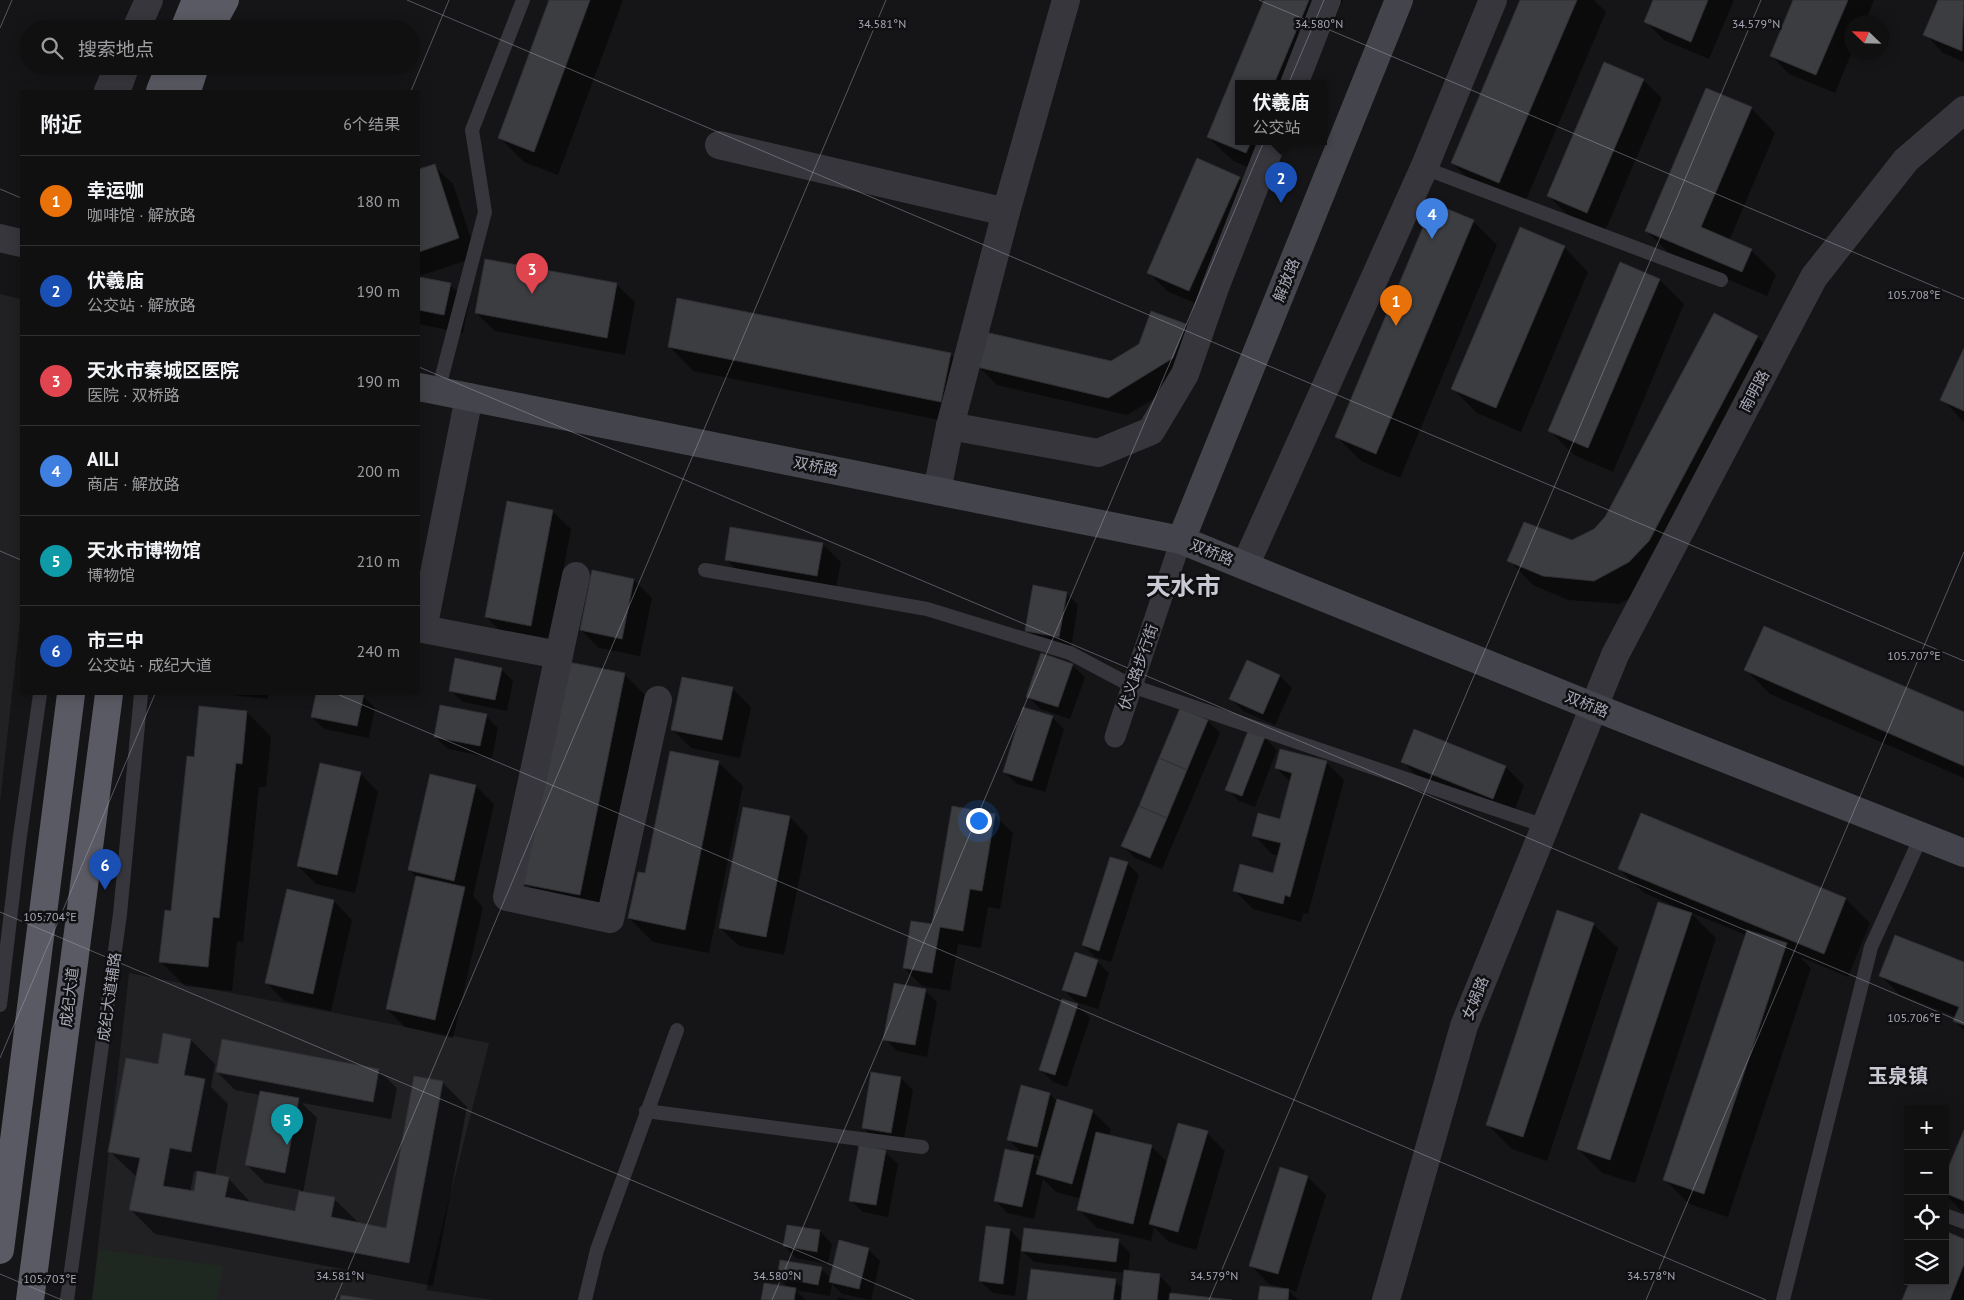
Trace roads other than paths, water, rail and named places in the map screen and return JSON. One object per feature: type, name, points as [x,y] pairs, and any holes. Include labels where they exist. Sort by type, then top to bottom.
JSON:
[{"type":"highway","points":[[188,20],[196,0]]},
{"type":"highway","points":[[214,20],[225,0]]},
{"type":"highway","points":[[160,90],[166,75]]},
{"type":"highway","points":[[187,90],[192,75]]},
{"type":"highway","points":[[0,1250],[71,695]]},
{"type":"highway","name":"成纪大道","points":[[30,1300],[109,695]]},
{"type":"main road","name":"解放路","points":[[1181,540],[1398,7]]},
{"type":"main road","name":"双桥路","points":[[428,389],[1181,540],[1964,854]]},
{"type":"street","points":[[140,20],[148,0]]},
{"type":"street","points":[[938,491],[950,426],[1006,212],[1066,0]]},
{"type":"street","points":[[1296,80],[1327,0]]},
{"type":"street","points":[[1245,566],[1424,168],[1493,0]]},
{"type":"street","points":[[108,90],[115,75]]},
{"type":"street","name":"南明路","points":[[1594,707],[1615,655],[1814,277],[1906,160],[1964,110]]},
{"type":"street","points":[[719,145],[1006,212]]},
{"type":"street","points":[[950,426],[1098,453],[1151,430],[1185,374],[1216,285],[1271,145]]},
{"type":"street","points":[[0,238],[20,243]]},
{"type":"street","points":[[469,397],[424,629],[559,655]]},
{"type":"street","name":"伏义路步行街","points":[[1114,737],[1181,540]]},
{"type":"street","points":[[576,576],[507,897],[610,919],[658,700]]},
{"type":"street","name":"女娲路","points":[[1386,1300],[1464,1026],[1594,707]]},
{"type":"lane","points":[[153,20],[162,0]]},
{"type":"lane","points":[[428,389],[485,212],[472,130],[523,0]]},
{"type":"lane","points":[[124,90],[130,75]]},
{"type":"lane","points":[[1424,168],[1721,280]]},
{"type":"lane","points":[[705,570],[927,609],[1070,653],[1132,686],[1545,826]]},
{"type":"lane","points":[[0,1005],[19,843],[40,695]]},
{"type":"lane","name":"成纪大道辅路","points":[[67,1300],[120,914],[141,695]]},
{"type":"lane","points":[[1783,1300],[1871,947],[1921,837]]},
{"type":"lane","points":[[585,1300],[597,1250],[677,1030]]},
{"type":"lane","points":[[646,1111],[922,1147]]},
{"type":"lane","points":[[1949,1216],[1964,1222]]},
{"type":"place","name":"伏羲庙","points":[[1281,203]]},
{"type":"place","name":"AILI","points":[[1432,239]]},
{"type":"place","name":"天水市秦城区医院","points":[[532,294]]},
{"type":"place","name":"幸运咖","points":[[1396,326]]},
{"type":"place","name":"市三中","points":[[105,890]]},
{"type":"place","name":"天水市博物馆","points":[[287,1145]]},
{"type":"district","name":"天水市","points":[[1183,586]]},
{"type":"district","name":"玉泉镇","points":[[1898,1076]]}]
